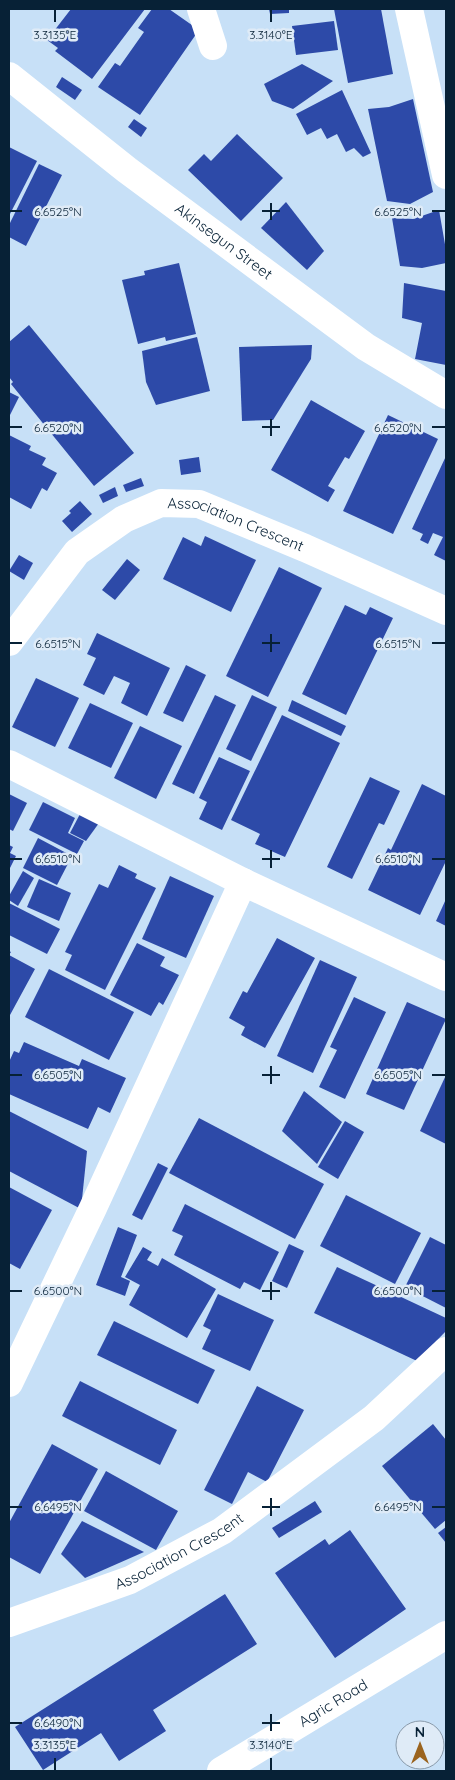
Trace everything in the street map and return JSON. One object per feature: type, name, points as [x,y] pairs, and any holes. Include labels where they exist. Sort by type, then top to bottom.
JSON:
[{"type":"street","points":[[202,9],[213,46]]},
{"type":"street","points":[[409,9],[446,175]]},
{"type":"street","name":"Akinsegun Street","points":[[9,76],[127,170],[366,346],[446,395]]},
{"type":"street","name":"Association Crescent","points":[[9,642],[78,552],[124,519],[161,503],[199,504],[306,548],[446,611]]},
{"type":"street","points":[[9,764],[243,882],[446,977]]},
{"type":"street","points":[[9,1383],[97,1199],[243,882]]},
{"type":"street","name":"Association Crescent","points":[[9,1623],[130,1580],[222,1531],[374,1418],[446,1351]]},
{"type":"street","name":"Agric Road","points":[[222,1771],[446,1635]]},
{"type":"building","points":[[71,9],[145,9],[92,79],[55,51],[58,48],[47,40]]},
{"type":"building","points":[[152,9],[169,9],[199,30],[140,115],[98,87],[115,63],[120,66],[144,32],[138,28]]},
{"type":"building","points":[[269,9],[289,9],[289,13],[270,14]]},
{"type":"building","points":[[334,9],[381,9],[393,74],[348,83]]},
{"type":"building","points":[[334,21],[338,50],[296,55],[292,26]]},
{"type":"building","points":[[302,64],[333,81],[293,109],[272,101],[264,84]]},
{"type":"building","points":[[62,77],[82,90],[75,100],[56,87]]},
{"type":"building","points":[[342,90],[371,153],[363,157],[354,148],[346,152],[337,134],[327,139],[321,128],[307,135],[296,114]]},
{"type":"building","points":[[413,99],[433,192],[410,204],[387,201],[368,109],[389,107]]},
{"type":"building","points":[[134,119],[147,128],[141,137],[128,127]]},
{"type":"building","points":[[237,134],[283,178],[241,221],[188,170],[204,154],[211,161]]},
{"type":"building","points":[[9,147],[37,161],[9,216]]},
{"type":"building","points":[[39,164],[62,175],[26,246],[9,237],[9,225]]},
{"type":"building","points":[[286,202],[324,251],[307,270],[261,228]]},
{"type":"building","points":[[439,210],[446,250],[446,263],[422,268],[400,266],[392,218],[413,219]]},
{"type":"building","points":[[179,263],[196,334],[166,341],[165,337],[138,344],[122,280],[145,275],[144,271]]},
{"type":"building","points":[[404,283],[446,291],[446,365],[415,359],[422,323],[402,318]]},
{"type":"building","points":[[29,325],[134,453],[94,486],[11,384],[13,382],[9,377],[9,342]]},
{"type":"building","points":[[197,337],[210,391],[156,405],[146,382],[142,351]]},
{"type":"building","points":[[312,345],[311,359],[273,420],[242,421],[239,347]]},
{"type":"building","points":[[9,392],[19,397],[9,417]]},
{"type":"building","points":[[311,400],[365,431],[349,459],[345,457],[328,486],[335,490],[328,502],[271,470]]},
{"type":"building","points":[[388,415],[438,439],[393,534],[343,511]]},
{"type":"building","points":[[9,435],[31,446],[29,450],[46,458],[42,465],[57,473],[47,491],[42,488],[31,509],[9,497]]},
{"type":"building","points":[[446,456],[446,561],[434,555],[443,537],[433,533],[428,544],[420,540],[423,534],[412,529]]},
{"type":"building","points":[[199,457],[201,472],[181,475],[179,460]]},
{"type":"building","points":[[141,478],[144,486],[126,492],[123,485]]},
{"type":"building","points":[[115,487],[118,496],[103,503],[99,495]]},
{"type":"building","points":[[80,501],[92,514],[72,532],[62,521]]},
{"type":"building","points":[[205,536],[256,560],[231,612],[163,579],[183,537],[201,546]]},
{"type":"building","points":[[19,555],[33,563],[24,580],[9,571]]},
{"type":"building","points":[[127,559],[140,570],[115,600],[102,590]]},
{"type":"building","points":[[279,567],[322,588],[268,697],[226,676]]},
{"type":"building","points":[[345,605],[366,615],[370,607],[393,618],[346,715],[302,694]]},
{"type":"building","points":[[97,633],[170,668],[147,716],[121,703],[130,683],[114,676],[104,695],[83,685],[96,658],[87,654]]},
{"type":"building","points":[[186,665],[206,675],[183,722],[163,713]]},
{"type":"building","points":[[36,678],[79,698],[55,747],[12,727]]},
{"type":"building","points":[[215,695],[236,705],[194,794],[172,784]]},
{"type":"building","points":[[252,695],[277,707],[251,761],[226,749]]},
{"type":"building","points":[[292,700],[346,726],[341,736],[288,711]]},
{"type":"building","points":[[90,703],[133,723],[111,768],[68,748]]},
{"type":"building","points":[[282,715],[340,743],[285,857],[255,844],[260,834],[231,820]]},
{"type":"building","points":[[140,726],[182,746],[156,799],[114,778]]},
{"type":"building","points":[[219,757],[250,771],[222,830],[199,819],[207,802],[199,798]]},
{"type":"building","points":[[370,777],[400,791],[384,825],[379,823],[352,879],[327,867]]},
{"type":"building","points":[[422,784],[446,796],[446,861],[420,915],[368,890],[388,848],[391,850]]},
{"type":"building","points":[[9,794],[27,803],[13,831],[9,829]]},
{"type":"building","points":[[43,802],[75,818],[68,833],[84,841],[77,854],[29,830]]},
{"type":"building","points":[[80,814],[99,823],[86,841],[70,833]]},
{"type":"building","points":[[38,838],[72,856],[57,885],[23,868]]},
{"type":"building","points":[[9,845],[13,847],[10,853],[16,856],[9,870]]},
{"type":"building","points":[[119,865],[137,874],[135,878],[156,888],[105,990],[65,970],[72,955],[65,952],[99,884],[108,888]]},
{"type":"building","points":[[23,871],[34,878],[18,906],[9,900],[9,896]]},
{"type":"building","points":[[170,876],[214,896],[186,958],[142,939]]},
{"type":"building","points":[[39,879],[71,893],[59,921],[27,907]]},
{"type":"building","points":[[446,899],[446,926],[436,921]]},
{"type":"building","points":[[9,903],[60,929],[47,954],[9,935]]},
{"type":"building","points":[[277,938],[315,958],[265,1048],[241,1035],[245,1027],[229,1018],[243,991],[247,993]]},
{"type":"building","points":[[137,943],[165,957],[160,966],[179,975],[163,1005],[159,1002],[151,1016],[110,995]]},
{"type":"building","points":[[9,955],[35,969],[10,1015],[9,1014]]},
{"type":"building","points":[[320,960],[357,977],[313,1073],[277,1056]]},
{"type":"building","points":[[49,969],[134,1012],[109,1060],[25,1017]]},
{"type":"building","points":[[354,997],[386,1012],[345,1099],[319,1087],[337,1050],[330,1047]]},
{"type":"building","points":[[407,1002],[446,1019],[404,1110],[366,1094]]},
{"type":"building","points":[[24,1042],[79,1066],[82,1059],[126,1078],[110,1113],[98,1107],[88,1129],[9,1094],[9,1062],[14,1051],[19,1053]]},
{"type":"building","points":[[446,1075],[446,1144],[420,1131]]},
{"type":"building","points":[[304,1091],[342,1122],[317,1164],[282,1131]]},
{"type":"building","points":[[9,1111],[87,1151],[81,1209],[9,1171]]},
{"type":"building","points":[[199,1118],[324,1184],[295,1239],[169,1173]]},
{"type":"building","points":[[345,1121],[364,1132],[338,1179],[318,1167]]},
{"type":"building","points":[[158,1163],[168,1168],[142,1220],[132,1215]]},
{"type":"building","points":[[9,1187],[52,1210],[20,1269],[9,1263]]},
{"type":"building","points":[[346,1195],[421,1233],[395,1284],[320,1246]]},
{"type":"building","points":[[185,1204],[279,1252],[260,1290],[244,1282],[240,1289],[174,1255],[183,1236],[172,1231]]},
{"type":"building","points":[[118,1227],[137,1235],[121,1277],[130,1281],[125,1296],[96,1285]]},
{"type":"building","points":[[430,1237],[446,1245],[446,1308],[405,1287]]},
{"type":"building","points":[[289,1244],[304,1251],[287,1288],[272,1281]]},
{"type":"building","points":[[143,1247],[152,1252],[147,1260],[158,1266],[162,1258],[216,1289],[187,1338],[129,1305],[140,1285],[125,1277]]},
{"type":"building","points":[[337,1267],[446,1318],[446,1331],[417,1361],[314,1313]]},
{"type":"building","points":[[218,1294],[274,1320],[250,1371],[202,1349],[211,1330],[203,1326]]},
{"type":"building","points":[[114,1321],[215,1370],[198,1404],[97,1355]]},
{"type":"building","points":[[80,1381],[177,1430],[160,1465],[62,1416]]},
{"type":"building","points":[[257,1386],[304,1410],[267,1482],[248,1472],[232,1504],[204,1490]]},
{"type":"building","points":[[433,1424],[446,1440],[446,1520],[435,1529],[382,1466]]},
{"type":"building","points":[[52,1444],[98,1469],[40,1574],[9,1557],[9,1523]]},
{"type":"building","points":[[106,1471],[178,1511],[156,1550],[84,1511]]},
{"type":"building","points":[[315,1501],[322,1512],[279,1538],[272,1528]]},
{"type":"building","points":[[82,1521],[144,1552],[85,1578],[61,1554]]},
{"type":"building","points":[[446,1527],[446,1543],[438,1533]]},
{"type":"building","points":[[350,1530],[406,1609],[335,1658],[275,1573],[325,1539],[329,1545]]},
{"type":"building","points":[[225,1594],[257,1644],[153,1710],[166,1731],[119,1761],[101,1733],[43,1770],[15,1727]]}]
